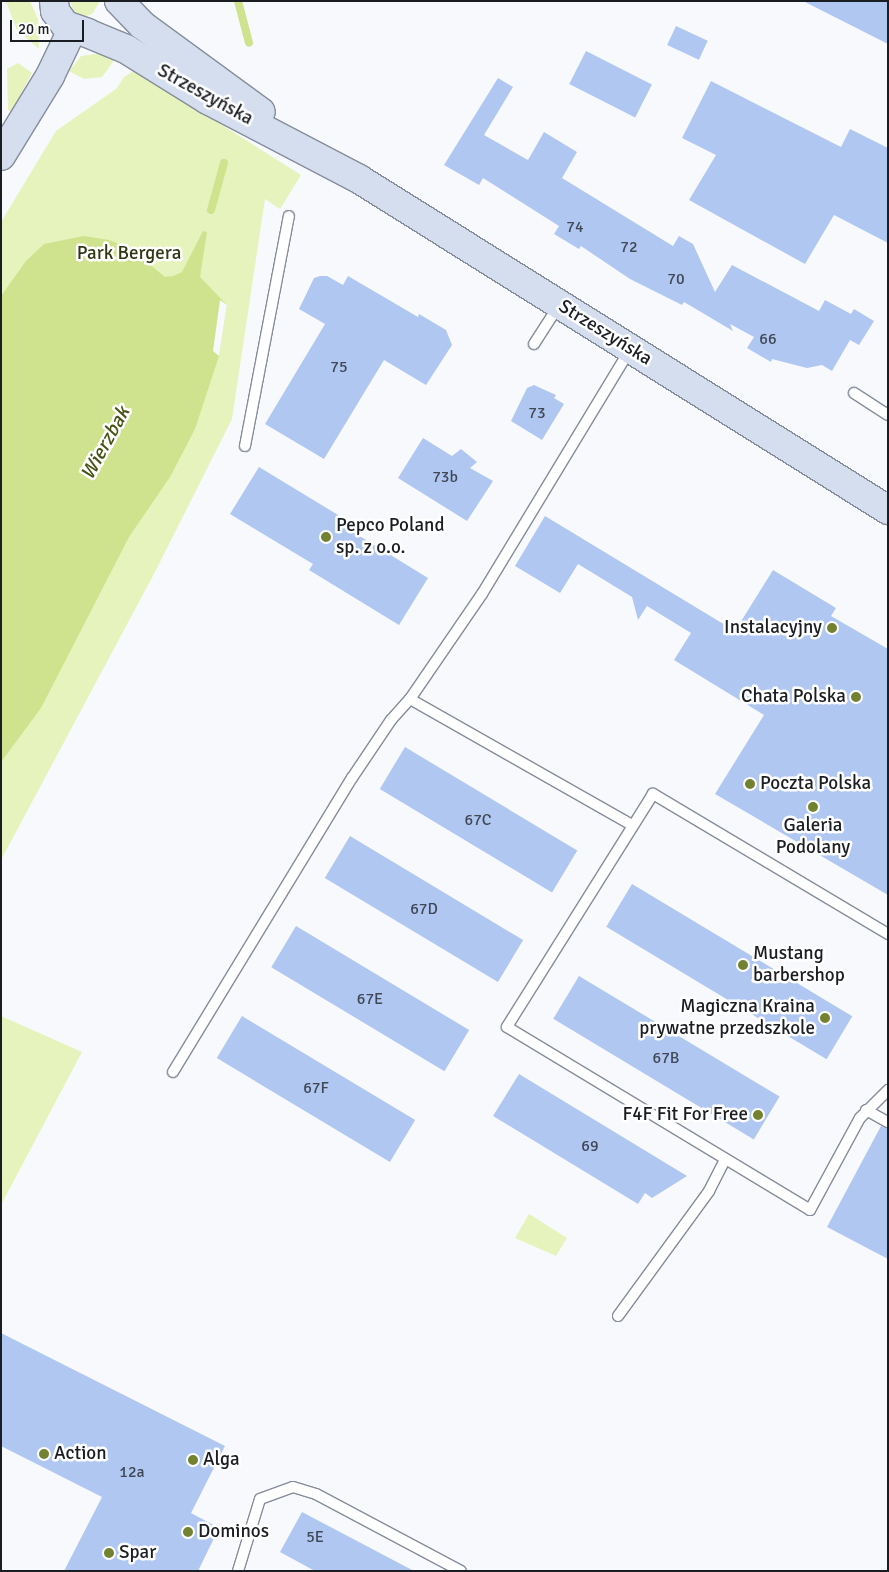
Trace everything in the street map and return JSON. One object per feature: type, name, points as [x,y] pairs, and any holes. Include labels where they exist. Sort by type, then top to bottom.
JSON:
[{"type":"street","points":[[1,156],[79,32],[109,22],[118,1]]},
{"type":"street","name":"Strzeszyńska","points":[[118,1],[142,25],[323,157],[888,510]]},
{"type":"street","points":[[53,2],[59,19],[79,32]]},
{"type":"street","name":"Strzeszyńska","points":[[79,32],[126,50],[208,100],[323,157]]},
{"type":"lane","points":[[245,446],[289,216]]},
{"type":"lane","points":[[534,344],[559,305]]},
{"type":"lane","points":[[173,1072],[352,778],[391,720],[410,699],[477,601],[630,349]]},
{"type":"lane","points":[[854,393],[888,415]]},
{"type":"lane","points":[[410,699],[632,825]]},
{"type":"lane","points":[[888,934],[653,794],[507,1027],[810,1210],[866,1110],[888,1090]]},
{"type":"lane","points":[[866,1110],[888,1122]]},
{"type":"lane","points":[[618,1316],[709,1191],[725,1159]]},
{"type":"lane","points":[[242,1569],[260,1499],[292,1487],[316,1494],[461,1571]]},
{"type":"green space","points":[[6,1],[30,1],[38,19],[39,49],[17,30]]},
{"type":"green space","points":[[70,1],[99,1],[99,3],[92,14],[83,17],[74,12]]},
{"type":"green space","points":[[103,53],[116,58],[102,77],[84,79],[69,71],[81,56]]},
{"type":"green space","points":[[18,63],[32,73],[11,112],[8,110],[7,69]]},
{"type":"green space","name":"Park Bergera","points":[[135,70],[301,175],[280,209],[265,199],[232,419],[155,572],[1,860],[1,222],[56,131],[116,89],[124,77]]},
{"type":"green space","points":[[1,1016],[82,1052],[1,1205]]},
{"type":"green space","points":[[529,1214],[567,1238],[556,1256],[515,1238]]},
{"type":"water","points":[[203,231],[207,232],[200,277],[227,305],[219,356],[195,429],[170,477],[129,537],[41,708],[1,762],[1,296],[26,261],[44,244],[84,236],[109,240],[130,248],[165,277],[182,272]]},
{"type":"pier","points":[[220,300],[227,305],[219,356],[213,351]]},
{"type":"building","points":[[803,1],[888,1],[888,44]]},
{"type":"building","points":[[676,26],[708,41],[699,60],[667,45]]},
{"type":"building","points":[[586,51],[652,85],[635,118],[569,84]]},
{"type":"building","points":[[498,78],[513,87],[484,135],[528,160],[544,132],[577,152],[562,178],[673,246],[679,236],[693,244],[715,292],[732,265],[819,311],[825,300],[851,314],[854,309],[874,321],[859,345],[850,340],[832,371],[822,365],[807,368],[772,359],[771,362],[747,348],[754,337],[730,324],[733,331],[684,302],[682,305],[630,279],[581,246],[579,249],[554,234],[559,226],[483,178],[479,185],[444,165]]},
{"type":"building","points":[[711,81],[841,147],[850,129],[888,148],[888,243],[834,215],[805,264],[689,200],[716,155],[682,138]]},
{"type":"building","points":[[327,276],[343,285],[348,276],[418,317],[419,314],[446,330],[452,345],[426,385],[384,360],[324,459],[265,424],[325,324],[299,309],[314,278]]},
{"type":"building","points":[[534,385],[556,395],[554,398],[564,404],[542,440],[511,421],[527,388]]},
{"type":"building","points":[[423,438],[452,456],[461,449],[477,462],[470,468],[493,481],[467,521],[398,478]]},
{"type":"building","points":[[259,467],[343,518],[340,524],[428,578],[399,625],[309,570],[313,564],[230,514]]},
{"type":"building","points":[[545,516],[735,631],[773,570],[836,608],[831,616],[888,649],[888,895],[715,794],[764,715],[674,660],[691,633],[647,606],[638,620],[632,597],[578,564],[560,593],[515,566]]},
{"type":"building","points":[[405,747],[577,851],[552,893],[380,789]]},
{"type":"building","points":[[350,836],[523,940],[498,982],[325,878]]},
{"type":"building","points":[[632,884],[852,1016],[827,1059],[606,927]]},
{"type":"building","points":[[296,926],[469,1030],[444,1071],[271,967]]},
{"type":"building","points":[[579,976],[780,1097],[754,1139],[553,1019]]},
{"type":"building","points":[[242,1016],[415,1120],[390,1162],[217,1058]]},
{"type":"building","points":[[519,1074],[687,1176],[652,1198],[645,1193],[638,1204],[493,1116]]},
{"type":"building","points":[[881,1126],[888,1129],[888,1259],[827,1227]]},
{"type":"building","points":[[1,1333],[225,1446],[191,1513],[219,1528],[198,1571],[64,1571],[102,1497],[1,1446]]},
{"type":"building","points":[[302,1512],[414,1571],[315,1571],[280,1552]]},
{"type":"waterway","name":"Wierzbak","points":[[238,1],[249,43]]},
{"type":"waterway","name":"Wierzbak","points":[[211,210],[224,163]]},
{"type":"place","name":"Pepco Poland sp. z o.o.","points":[[326,537]]},
{"type":"place","name":"Instalacyjny","points":[[832,628]]},
{"type":"place","name":"Chata Polska","points":[[856,697]]},
{"type":"place","name":"Poczta Polska","points":[[750,784]]},
{"type":"place","name":"Galeria Podolany","points":[[813,807]]},
{"type":"place","name":"Mustang barbershop","points":[[743,965]]},
{"type":"place","name":"Magiczna Kraina prywatne przedszkole","points":[[825,1018]]},
{"type":"place","name":"F4F Fit For Free","points":[[758,1115]]},
{"type":"place","name":"Action","points":[[44,1454]]},
{"type":"place","name":"Alga","points":[[193,1460]]},
{"type":"place","name":"Dominos","points":[[188,1532]]},
{"type":"place","name":"Spar","points":[[109,1553]]}]
